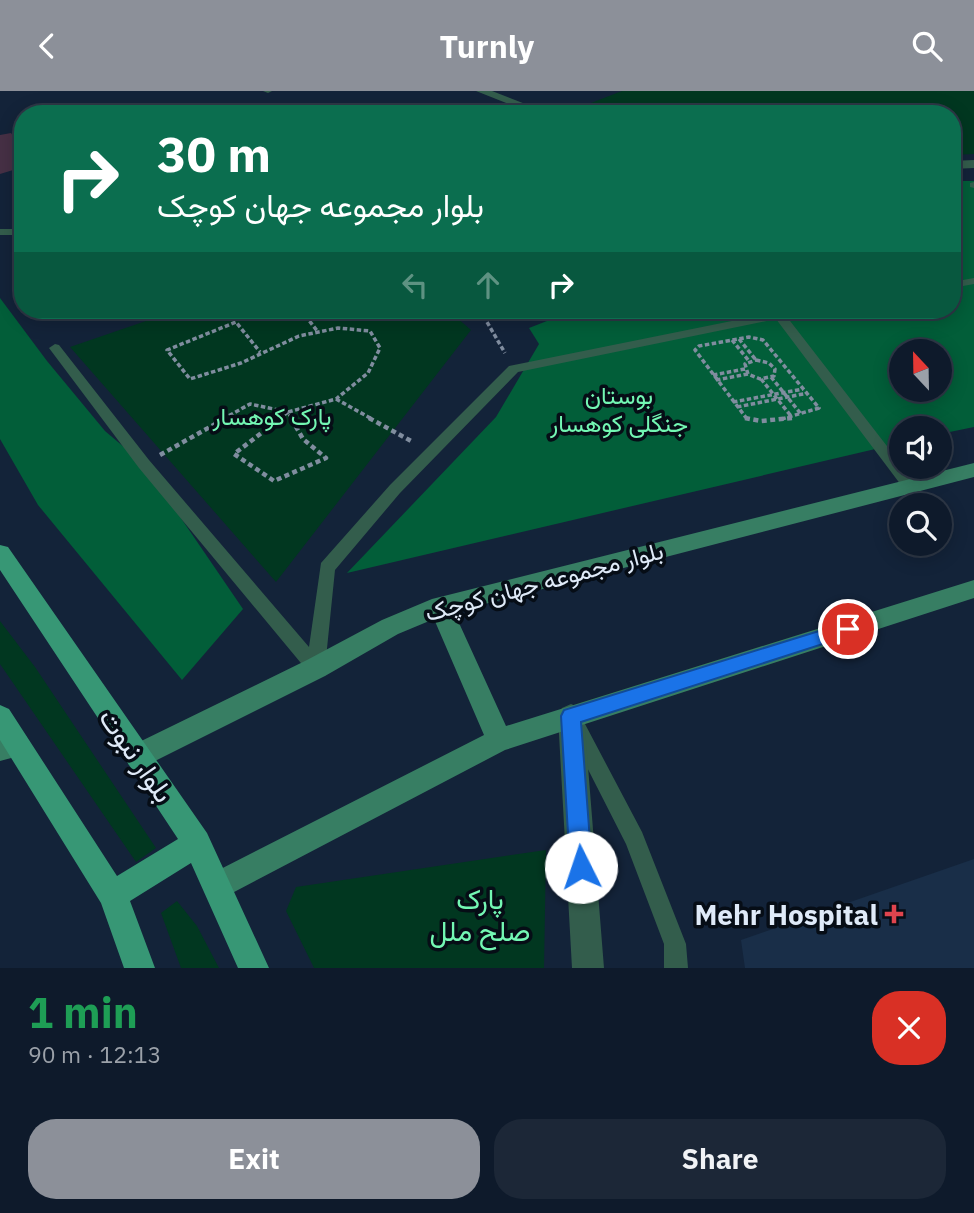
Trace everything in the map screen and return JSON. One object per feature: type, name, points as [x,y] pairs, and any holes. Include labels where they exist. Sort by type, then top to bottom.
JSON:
[{"type":"main road","name":"بلوار مجموعه جهان کوچک","points":[[138,756],[316,668],[390,627],[440,606],[974,470]]},
{"type":"main road","name":"بلوار نبوت","points":[[0,553],[197,843],[254,968]]},
{"type":"main road","points":[[217,886],[499,740],[974,589]]},
{"type":"main road","points":[[440,606],[499,740]]},
{"type":"main road","points":[[0,717],[8,747],[113,895],[140,968]]},
{"type":"main road","points":[[113,895],[197,843]]},
{"type":"street","points":[[482,91],[520,105]]},
{"type":"street","points":[[571,716],[588,968]]},
{"type":"lane","points":[[316,668],[327,568],[395,489],[514,369],[744,319]]},
{"type":"lane","points":[[781,319],[909,485]]},
{"type":"lane","points":[[55,348],[144,464],[316,668]]},
{"type":"lane","points":[[571,716],[635,839],[675,944],[676,968]]},
{"type":"path","points":[[308,319],[318,332]]},
{"type":"path","points":[[485,319],[514,369]]},
{"type":"path","points":[[144,464],[250,404],[288,412],[303,439],[326,458],[274,481],[234,454],[288,412],[336,399],[368,373],[380,348],[370,331],[338,328],[299,336],[241,363],[190,379],[167,350],[236,322],[260,352]]},
{"type":"path","points":[[749,337],[762,340],[819,408],[801,415],[758,422],[746,419],[695,350],[699,345],[738,339],[749,337]]},
{"type":"path","points":[[732,339],[749,361]]},
{"type":"path","points":[[738,339],[756,360]]},
{"type":"path","points":[[747,371],[745,364],[749,361],[769,363],[776,373],[760,379]]},
{"type":"path","points":[[714,377],[747,371],[760,379],[791,417]]},
{"type":"path","points":[[771,377],[801,415]]},
{"type":"path","points":[[737,407],[806,391]]},
{"type":"path","points":[[733,402],[775,397]]},
{"type":"path","points":[[336,399],[432,453]]},
{"type":"shaded area","name":"Mehr Hospital","points":[[974,859],[974,968],[745,968],[741,940]]},
{"type":"green space","points":[[622,91],[974,91],[974,154],[961,155],[961,105],[591,103]]},
{"type":"green space","name":"بوستان جنگلی کوهسار","points":[[961,181],[974,181],[974,427],[952,432],[952,416],[889,416],[889,446],[347,573],[496,417],[539,344],[529,328],[552,319],[961,319]]},
{"type":"green space","points":[[0,298],[47,361],[105,431],[144,464],[243,609],[182,680],[38,505],[0,439]]},
{"type":"green space","name":"پارک کوهسار","points":[[152,319],[458,319],[471,330],[276,582],[70,347]]},
{"type":"green space","points":[[0,621],[35,667],[156,848],[136,862],[0,664]]},
{"type":"green space","name":"پارک صلح ملل","points":[[546,850],[544,968],[314,968],[286,911],[296,887]]},
{"type":"green space","points":[[177,901],[197,926],[219,968],[181,968],[161,913]]},
{"type":"building","points":[[11,133],[14,138],[14,170],[0,174],[0,135]]},
{"type":"place","name":"Mehr Hospital","points":[[894,914]]},
{"type":"route","points":[[581,867],[571,716],[848,629]]}]
